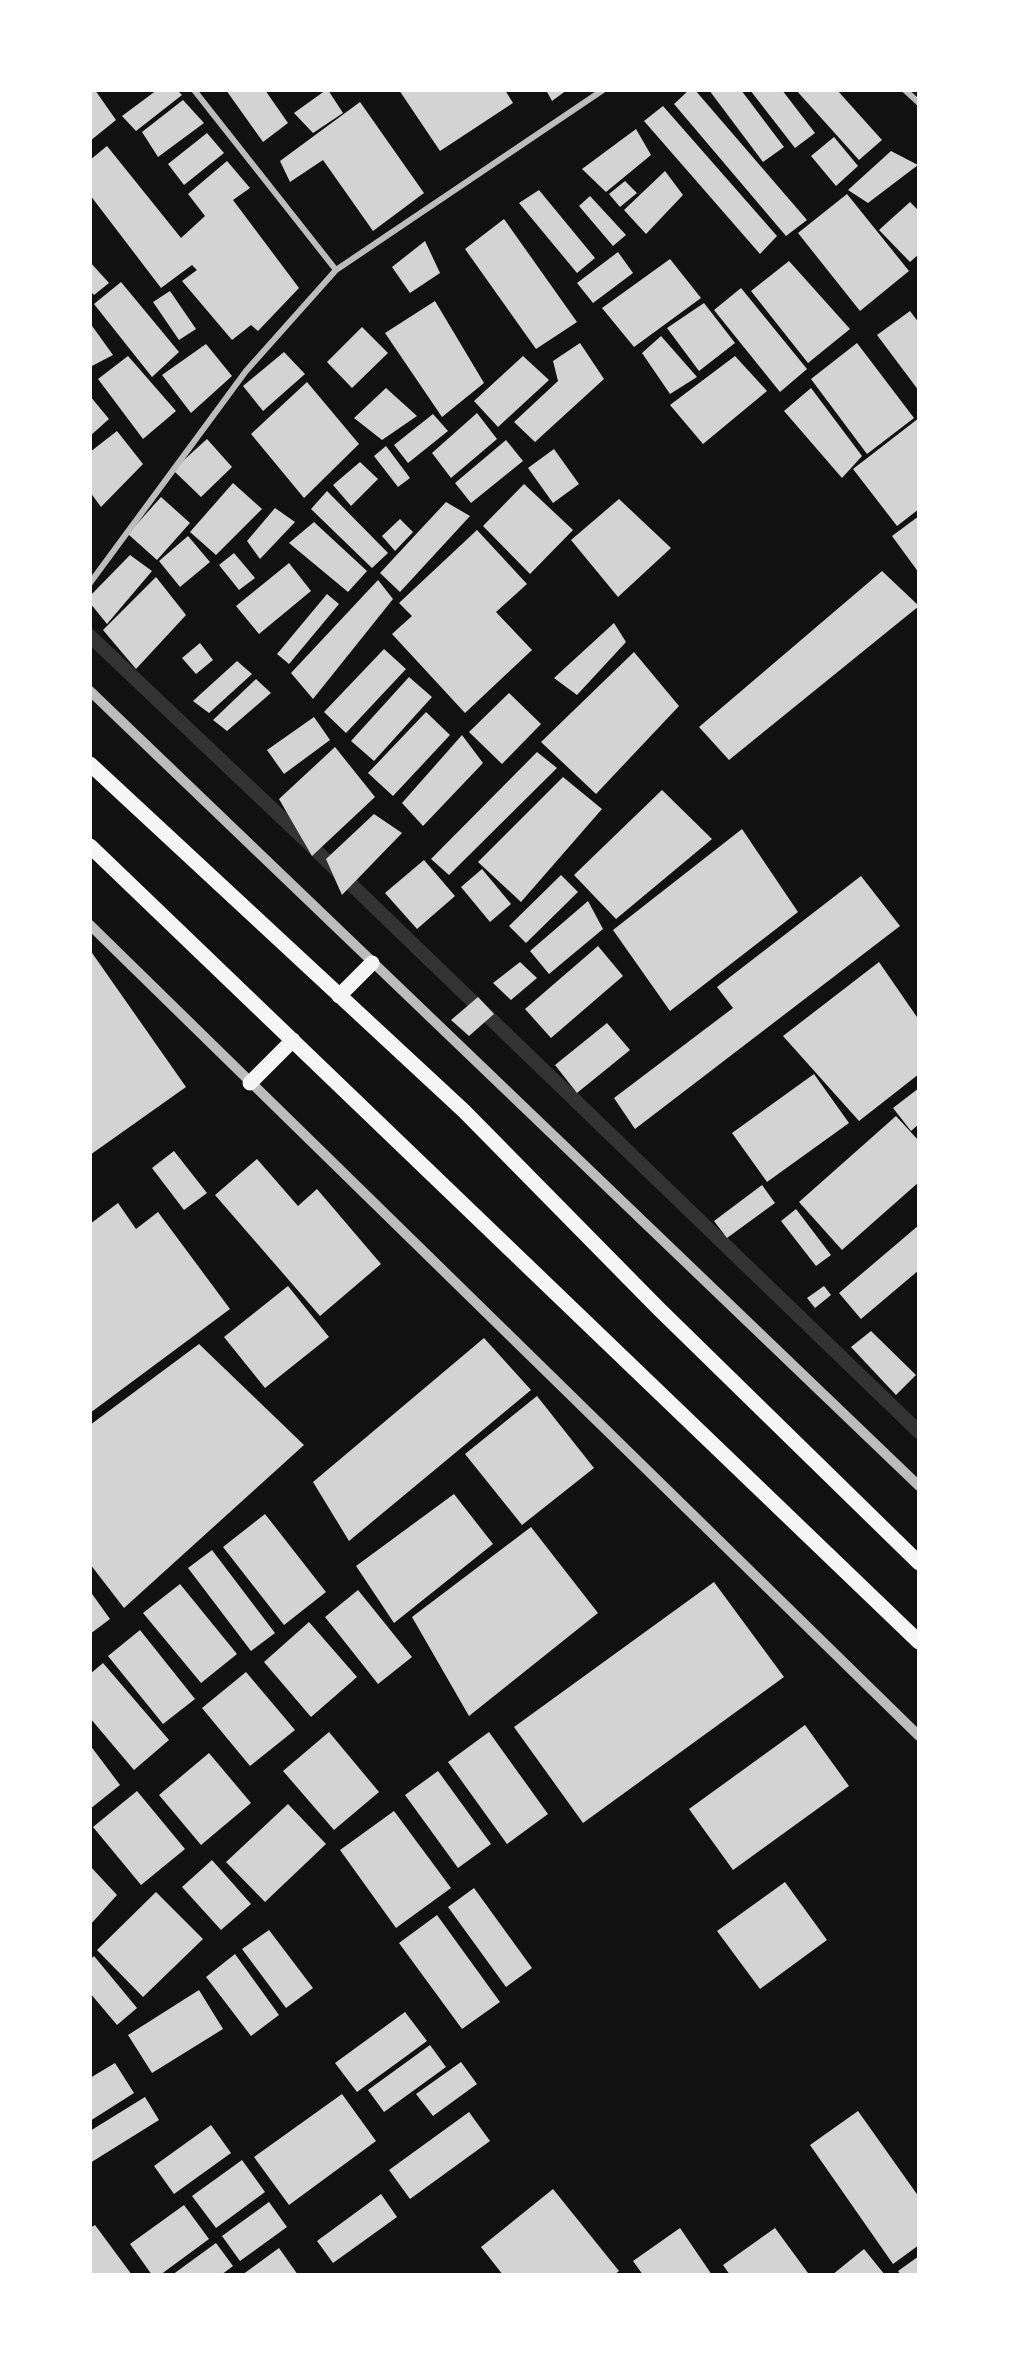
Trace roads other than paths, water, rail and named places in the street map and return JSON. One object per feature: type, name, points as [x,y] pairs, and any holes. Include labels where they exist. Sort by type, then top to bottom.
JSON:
[{"type":"main road","points":[[90,764],[464,1112],[659,1309],[919,1563]]},
{"type":"main road","points":[[90,846],[919,1642]]},
{"type":"main road","points":[[339,996],[372,963]]},
{"type":"main road","points":[[250,1083],[293,1040]]},
{"type":"street","points":[[194,90],[336,270]]},
{"type":"street","points":[[90,583],[246,371],[336,270],[603,90]]},
{"type":"street","points":[[905,90],[919,103]]},
{"type":"street","points":[[90,691],[919,1486]]},
{"type":"street","points":[[90,925],[919,1736]]},
{"type":"waterway","points":[[90,636],[300,835],[919,1432]]}]
